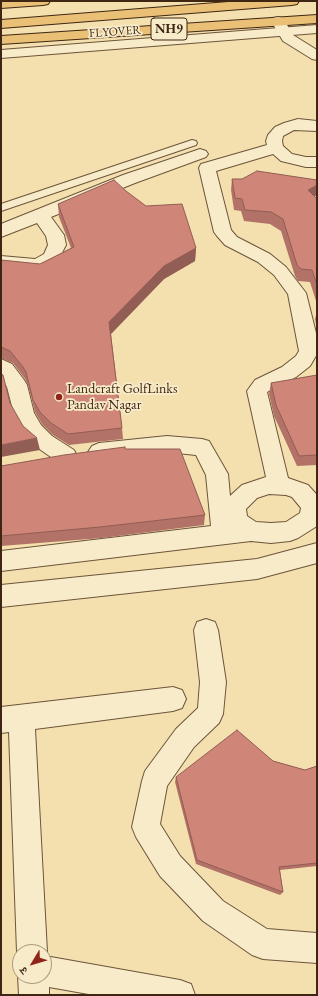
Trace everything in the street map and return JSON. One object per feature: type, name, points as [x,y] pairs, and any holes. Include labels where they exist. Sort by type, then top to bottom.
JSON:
[{"type":"highway","points":[[1,4],[43,1]]},
{"type":"highway","points":[[1,24],[292,1]]},
{"type":"highway","name":"NH9","points":[[281,26],[317,18]]},
{"type":"highway","name":"FLYOVER","points":[[1,40],[281,26]]},
{"type":"street","points":[[1,54],[281,26],[317,29]]},
{"type":"street","points":[[281,26],[288,38],[317,56]]},
{"type":"street","points":[[316,163],[291,159],[280,153],[276,141],[281,130],[289,126],[298,124],[317,126]]},
{"type":"street","points":[[1,232],[129,179],[197,156],[276,141]]},
{"type":"street","points":[[197,156],[204,216]]},
{"type":"street","points":[[197,156],[224,232],[231,241],[264,258],[280,271],[297,293],[309,350],[303,361],[289,372],[262,385],[257,391],[279,486]]},
{"type":"street","points":[[1,262],[37,265],[51,258],[57,245],[55,235],[41,215]]},
{"type":"street","points":[[1,366],[5,369],[9,384],[34,431],[45,442],[66,456]]},
{"type":"street","points":[[39,461],[66,456],[167,444],[202,447],[217,474],[223,534]]},
{"type":"street","points":[[1,561],[223,534],[252,531],[271,533],[290,531],[313,518],[313,506],[300,491],[286,486],[268,485],[250,491],[235,506],[237,521],[252,531]]},
{"type":"street","points":[[1,596],[257,569],[317,553]]},
{"type":"street","points":[[206,630],[213,682],[210,714],[185,738],[155,781],[146,827],[170,866],[213,911],[262,944],[317,948]]},
{"type":"street","points":[[31,944],[11,719],[173,699]]},
{"type":"street","points":[[52,972],[180,995]]},
{"type":"street","points":[[34,984],[34,995]]},
{"type":"lane","points":[[1,208],[197,156]]},
{"type":"building","points":[[257,171],[317,180],[317,185],[308,190],[317,199],[317,285],[312,270],[301,269],[297,265],[283,219],[271,212],[245,210],[242,199],[235,198],[232,179],[242,179]]},
{"type":"building","points":[[114,180],[146,206],[182,204],[196,248],[164,266],[109,322],[122,428],[68,434],[51,423],[40,412],[33,400],[26,372],[23,367],[10,351],[1,347],[1,260],[40,264],[74,247],[58,204]]},
{"type":"building","points":[[1,373],[3,375],[10,403],[23,426],[37,438],[1,445]]},
{"type":"building","points":[[317,375],[317,455],[299,456],[276,405],[271,383]]},
{"type":"building","points":[[125,447],[125,449],[180,449],[205,515],[1,536],[1,466],[64,455]]},
{"type":"building","points":[[237,730],[273,761],[305,770],[317,766],[317,863],[279,867],[283,892],[197,860],[176,777]]},
{"type":"place","name":"Landcraft GolfLinks Pandav Nagar","points":[[59,397]]}]
